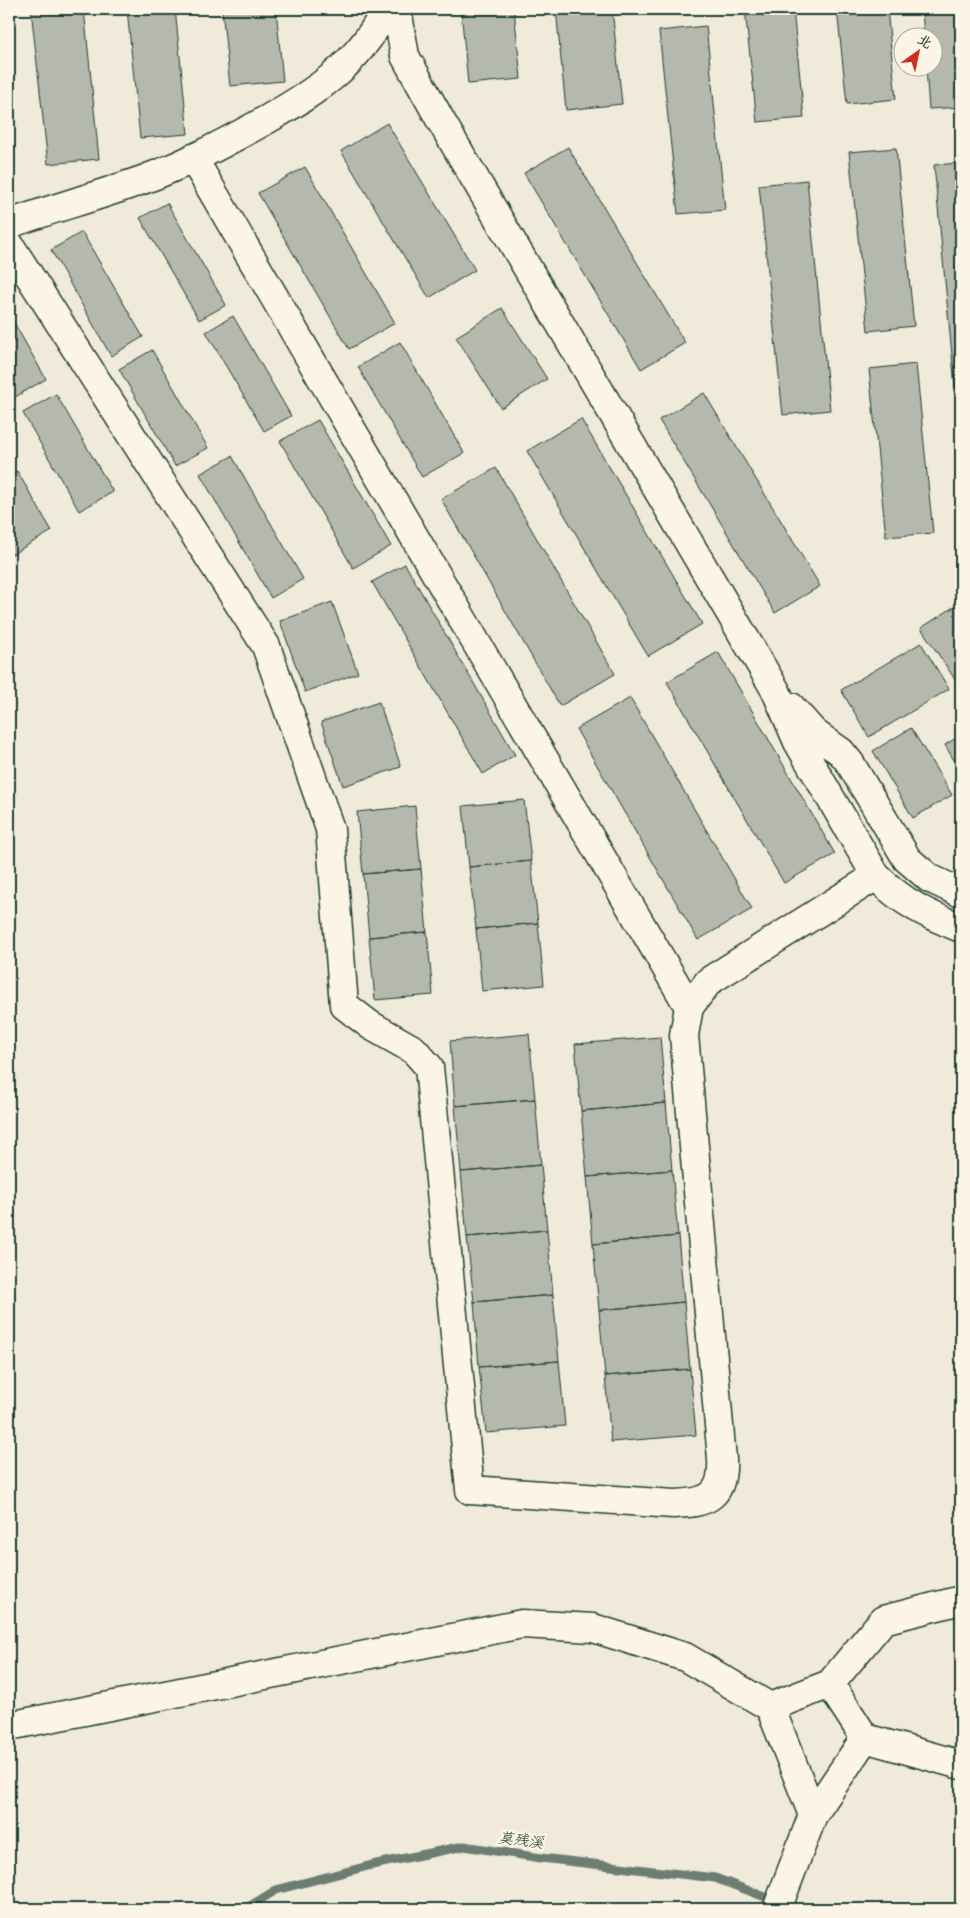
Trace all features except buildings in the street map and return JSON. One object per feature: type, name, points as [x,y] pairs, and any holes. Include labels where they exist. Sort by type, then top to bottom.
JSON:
[{"type":"street","points":[[9,224],[130,185],[211,150],[300,101],[332,79],[349,63],[365,43],[386,9]]},
{"type":"street","points":[[397,9],[405,56],[440,121],[776,691],[798,742],[876,876],[915,908],[961,928]]},
{"type":"street","points":[[193,158],[689,1007]]},
{"type":"street","points":[[9,244],[266,646],[330,829],[344,1005],[370,1025],[414,1050],[428,1067],[470,1490],[674,1504],[698,1503],[713,1494],[723,1473],[684,1036],[689,1007],[709,981],[876,876]]},
{"type":"street","points":[[776,691],[814,733],[841,752],[850,762],[907,859],[929,878],[961,893]]},
{"type":"street","points":[[770,1706],[830,1684],[883,1620],[961,1600]]},
{"type":"street","points":[[9,1726],[522,1624],[593,1628],[685,1657],[770,1706],[813,1815]]},
{"type":"street","points":[[830,1684],[866,1738],[961,1765]]},
{"type":"street","points":[[782,1898],[813,1815],[866,1738]]},
{"type":"waterway","name":"莫残溪","points":[[245,1909],[276,1890],[372,1865],[464,1846],[541,1858],[715,1878],[797,1909]]}]
